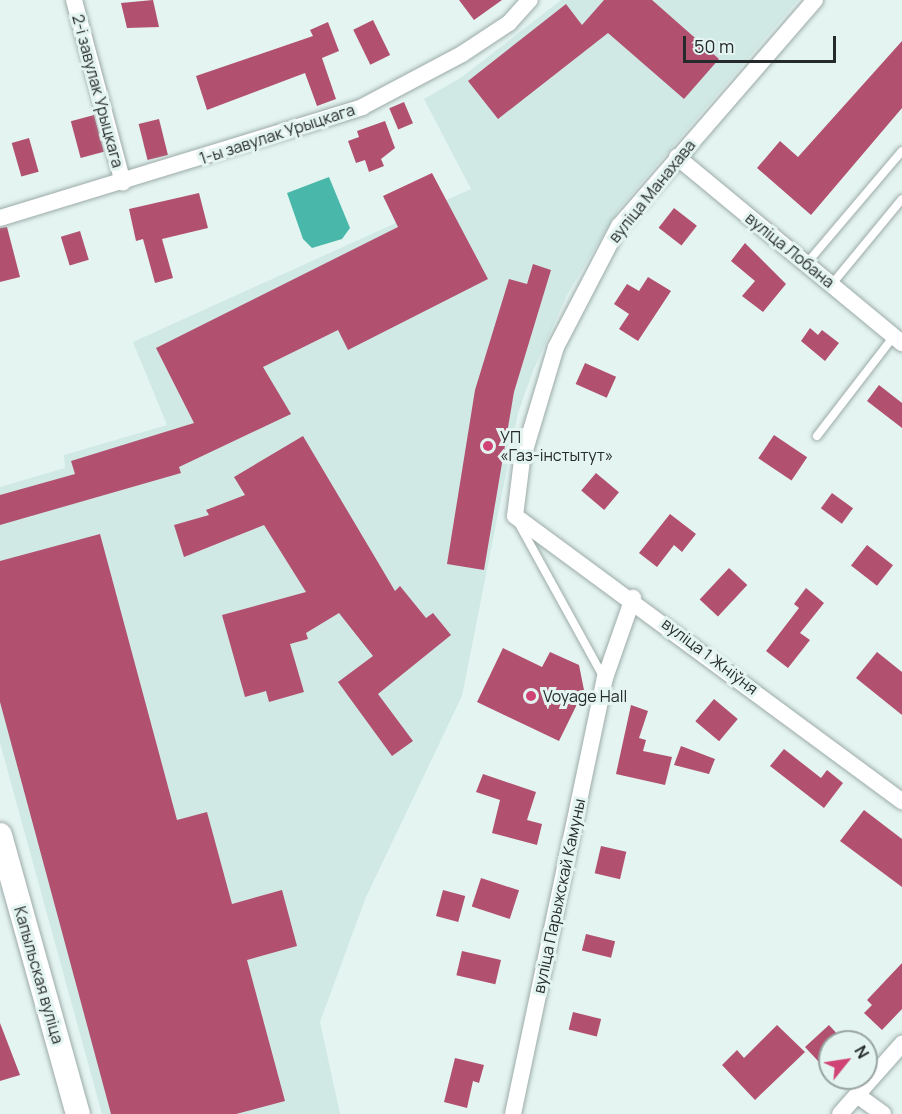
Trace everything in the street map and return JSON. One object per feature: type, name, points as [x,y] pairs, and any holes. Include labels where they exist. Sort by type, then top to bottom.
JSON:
[{"type":"main road","name":"Капыльская вуліца","points":[[0,836],[78,1114]]},
{"type":"street","name":"2-і завулак Урыцкага","points":[[74,0],[123,183]]},
{"type":"street","name":"1-ы завулак Урыцкага","points":[[0,219],[123,183],[362,107],[462,54],[509,23],[530,0]]},
{"type":"street","name":"вуліца Манахава","points":[[514,516],[522,460],[556,347],[619,226],[815,0]]},
{"type":"street","name":"вуліца Лобана","points":[[677,158],[898,339]]},
{"type":"street","name":"вуліца 1 Жніўня","points":[[514,516],[633,598],[902,801]]},
{"type":"street","name":"вуліца Парыжскай Камуны","points":[[513,1114],[605,678],[633,598]]},
{"type":"street","points":[[840,1114],[902,1044]]},
{"type":"street","points":[[857,1095],[883,1114]]},
{"type":"lane","points":[[807,263],[902,150]]},
{"type":"lane","points":[[832,284],[902,199]]},
{"type":"lane","points":[[817,436],[898,339]]},
{"type":"lane","points":[[514,516],[605,678]]},
{"type":"shaded area","points":[[561,0],[798,0],[618,210],[567,295],[533,371],[518,413],[462,696],[366,897],[320,1022],[340,1114],[102,1114],[0,743],[0,487],[65,468],[64,455],[167,425],[133,342],[471,189],[424,99],[462,77]]},
{"type":"shaded area","points":[[329,177],[350,228],[342,239],[312,248],[303,239],[287,193]]},
{"type":"building","points":[[153,0],[159,27],[127,28],[121,3]]},
{"type":"building","points":[[459,0],[502,0],[474,20]]},
{"type":"building","points":[[604,0],[652,0],[719,59],[684,99],[608,33],[498,119],[468,81],[566,4],[582,25]]},
{"type":"building","points":[[373,20],[390,55],[370,65],[353,30]]},
{"type":"building","points":[[328,22],[339,51],[322,58],[336,99],[317,106],[305,73],[207,110],[196,76],[313,36],[310,30]]},
{"type":"building","points":[[902,41],[902,108],[811,215],[757,168],[780,141],[798,157]]},
{"type":"building","points":[[404,102],[413,123],[398,129],[389,108]]},
{"type":"building","points":[[94,115],[104,152],[81,158],[71,121]]},
{"type":"building","points":[[159,119],[168,155],[148,160],[139,124]]},
{"type":"building","points":[[385,121],[395,148],[381,159],[384,166],[369,172],[365,160],[356,163],[348,141],[359,137],[357,131]]},
{"type":"building","points":[[29,138],[39,172],[21,177],[12,143]]},
{"type":"building","points":[[432,173],[488,279],[348,350],[338,330],[263,367],[291,414],[179,467],[181,473],[0,525],[0,495],[75,474],[71,461],[194,423],[156,348],[398,227],[383,196]]},
{"type":"building","points":[[199,193],[208,228],[162,239],[173,278],[155,283],[143,239],[136,241],[129,209]]},
{"type":"building","points":[[674,208],[697,226],[681,246],[659,228]]},
{"type":"building","points":[[7,227],[20,277],[0,282],[0,228]]},
{"type":"building","points":[[80,231],[89,260],[70,266],[61,237]]},
{"type":"building","points":[[745,243],[786,284],[763,312],[742,296],[755,281],[731,261]]},
{"type":"building","points":[[533,264],[551,270],[514,392],[484,570],[447,564],[475,390],[509,279],[527,284]]},
{"type":"building","points":[[648,277],[671,291],[638,341],[619,329],[629,314],[614,304],[627,284],[639,291]]},
{"type":"building","points":[[810,328],[818,335],[822,330],[839,343],[825,361],[801,341]]},
{"type":"building","points":[[585,363],[616,377],[607,398],[576,384]]},
{"type":"building","points":[[879,385],[902,403],[902,428],[867,401]]},
{"type":"building","points":[[774,435],[807,457],[792,481],[758,458]]},
{"type":"building","points":[[303,436],[395,591],[400,586],[426,618],[433,613],[451,635],[378,694],[413,741],[392,756],[338,682],[373,656],[339,613],[306,633],[308,639],[290,644],[304,692],[269,702],[266,691],[245,697],[222,615],[306,592],[264,525],[184,557],[174,525],[209,515],[206,510],[245,495],[234,477]]},
{"type":"building","points":[[596,473],[619,492],[604,510],[581,491]]},
{"type":"building","points":[[832,493],[853,508],[842,524],[821,508]]},
{"type":"building","points":[[670,514],[696,534],[682,552],[674,545],[657,567],[639,553]]},
{"type":"building","points":[[100,534],[177,820],[207,812],[232,904],[282,890],[297,946],[247,960],[285,1101],[236,1114],[111,1114],[0,702],[0,561]]},
{"type":"building","points":[[867,545],[893,565],[877,586],[851,565]]},
{"type":"building","points":[[729,568],[747,585],[718,616],[700,599]]},
{"type":"building","points":[[806,588],[824,603],[800,633],[810,640],[788,668],[766,651],[799,608],[794,604]]},
{"type":"building","name":"Voyage Hall","points":[[503,648],[542,667],[550,652],[579,665],[584,690],[559,741],[477,702]]},
{"type":"building","points":[[877,652],[902,672],[902,715],[856,678]]},
{"type":"building","points":[[714,699],[738,719],[719,741],[695,721]]},
{"type":"building","points":[[631,705],[648,711],[639,738],[646,740],[643,751],[672,757],[665,785],[616,774]]},
{"type":"building","points":[[681,746],[715,759],[709,774],[674,765]]},
{"type":"building","points":[[784,749],[821,778],[827,770],[843,783],[824,808],[770,766]]},
{"type":"building","points":[[483,774],[536,792],[527,820],[542,824],[537,845],[492,833],[500,800],[476,792]]},
{"type":"building","points":[[864,810],[902,839],[902,887],[840,841]]},
{"type":"building","points":[[601,846],[626,852],[620,879],[595,873]]},
{"type":"building","points":[[481,878],[519,890],[510,919],[472,907]]},
{"type":"building","points":[[443,890],[465,896],[458,922],[436,916]]},
{"type":"building","points":[[586,934],[615,941],[611,958],[582,950]]},
{"type":"building","points":[[462,951],[501,960],[495,984],[456,975]]},
{"type":"building","points":[[902,963],[902,1009],[882,1030],[864,1013],[872,1005],[867,1000]]},
{"type":"building","points":[[573,1012],[601,1019],[597,1036],[569,1029]]},
{"type":"building","points":[[0,1023],[20,1075],[0,1081]]},
{"type":"building","points":[[777,1025],[805,1052],[755,1100],[722,1065],[737,1050],[744,1058]]},
{"type":"building","points":[[829,1025],[834,1030],[824,1030]]},
{"type":"building","points":[[818,1035],[818,1061],[805,1047]]},
{"type":"building","points":[[455,1058],[484,1065],[479,1083],[473,1081],[467,1108],[444,1102]]},
{"type":"place","name":"УП «Газ-інстытут»","points":[[488,446]]},
{"type":"place","name":"Voyage Hall","points":[[531,696]]}]
